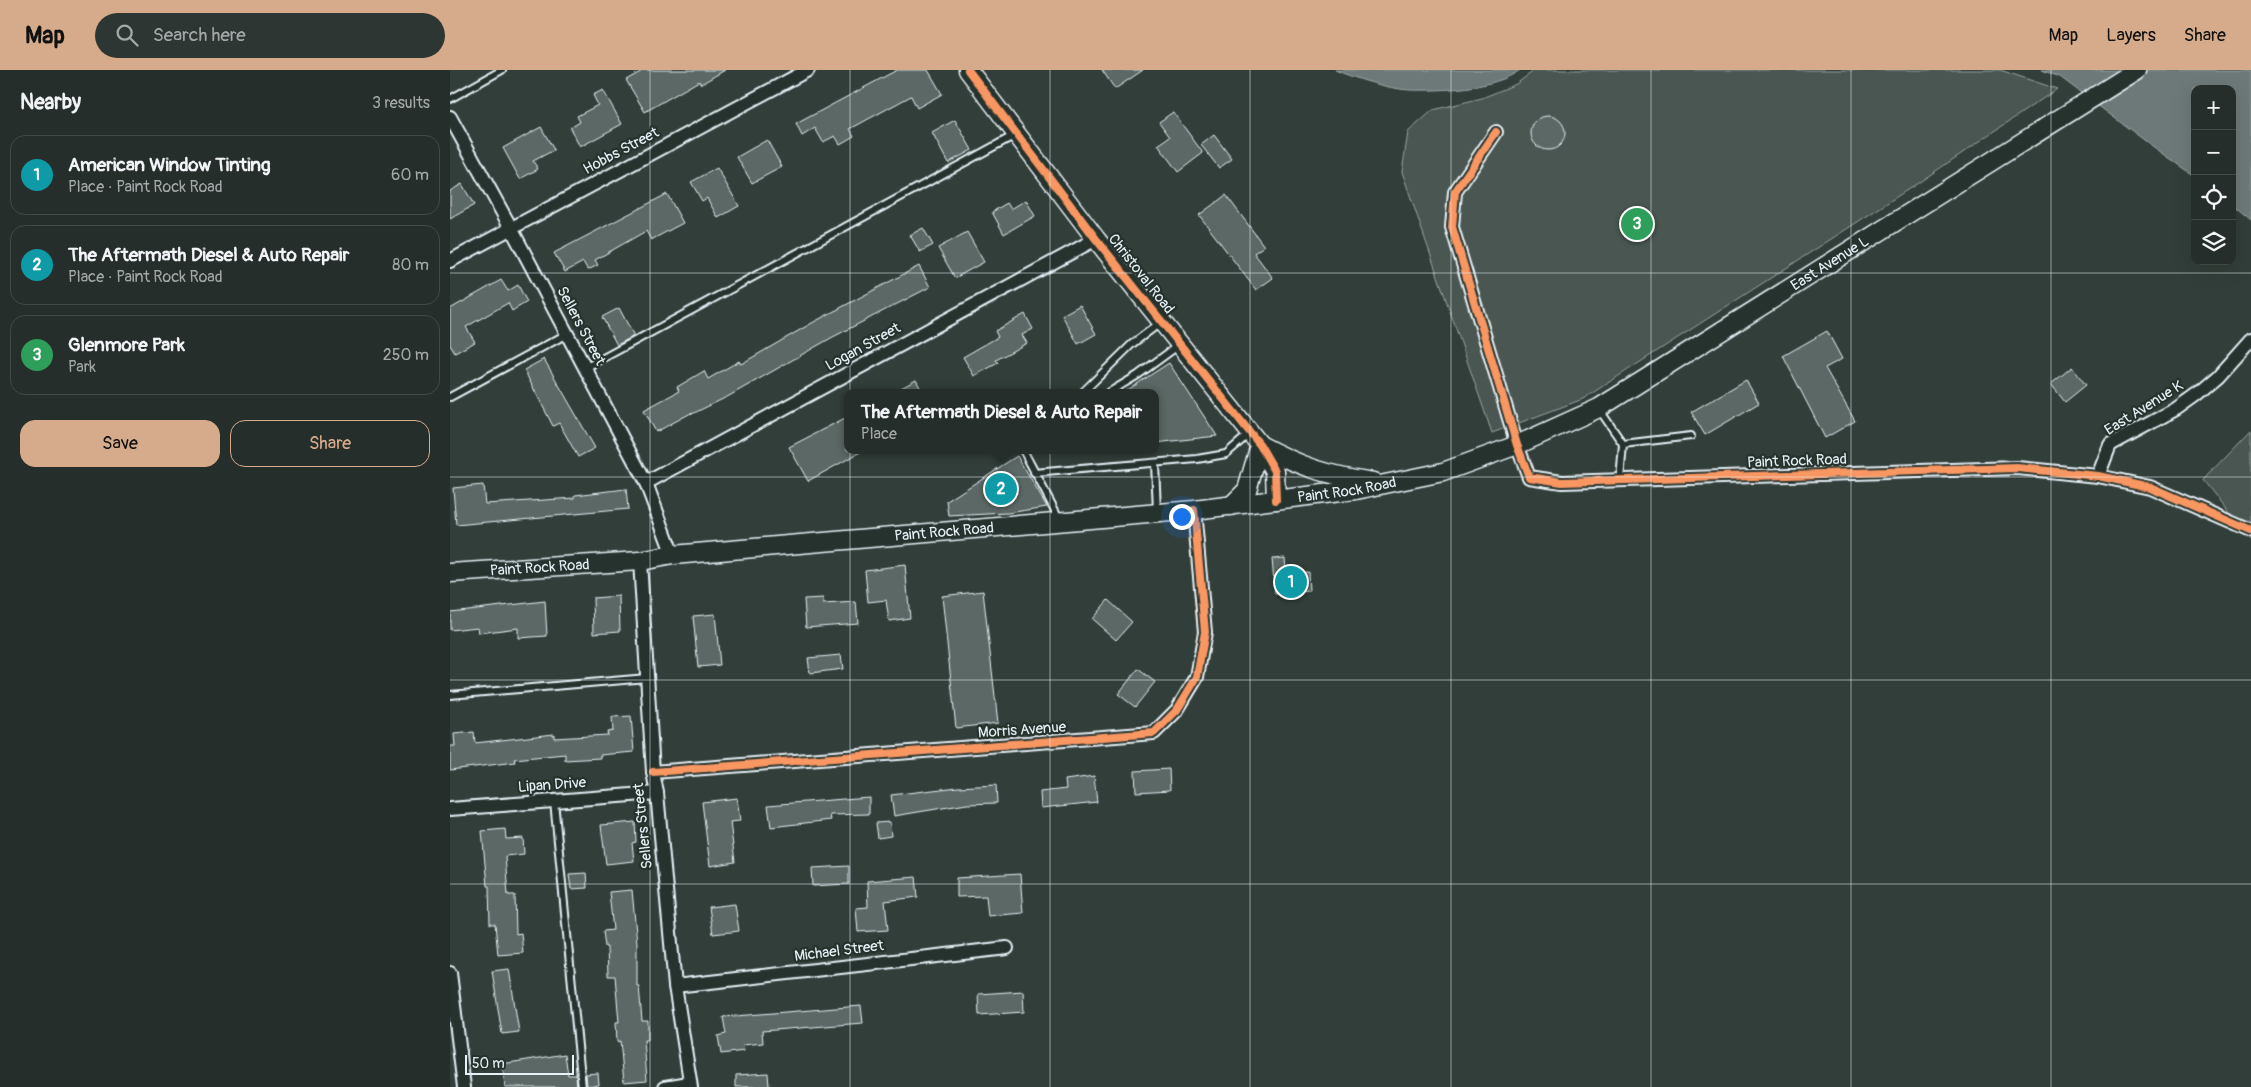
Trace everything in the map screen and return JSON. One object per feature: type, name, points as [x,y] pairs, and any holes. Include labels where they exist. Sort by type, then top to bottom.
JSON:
[{"type":"main road","name":"Christoval Road","points":[[968,70],[1096,239],[1255,440],[1275,471],[1276,500]]},
{"type":"main road","name":"East Avenue L","points":[[1517,445],[1599,408],[2137,70]]},
{"type":"main road","points":[[1231,506],[1247,490],[1255,440],[1308,468],[1335,476],[1388,484]]},
{"type":"main road","name":"Paint Rock Road","points":[[450,573],[640,561],[673,555],[1231,506],[1356,490],[1388,484],[1443,472],[1517,445]]},
{"type":"street","name":"Hobbs Street","points":[[450,261],[808,70]]},
{"type":"street","name":"Sellers Street","points":[[450,117],[646,483],[673,555]]},
{"type":"street","points":[[1496,132],[1455,192],[1452,227],[1517,445]]},
{"type":"street","name":"Logan Street","points":[[646,483],[1096,239]]},
{"type":"street","name":"East Avenue K","points":[[2098,476],[2110,445],[2176,409],[2197,394],[2218,376],[2251,339]]},
{"type":"street","name":"Paint Rock Road","points":[[1517,445],[1529,476],[1562,482],[2017,468],[2098,476],[2150,488],[2251,531]]},
{"type":"street","name":"Morris Avenue","points":[[653,772],[1154,733],[1177,710],[1197,677],[1205,632],[1194,510]]},
{"type":"street","name":"Sellers Street","points":[[640,561],[653,772],[657,793],[675,986],[690,1085]]},
{"type":"street","name":"Lipan Drive","points":[[450,809],[657,793]]},
{"type":"street","name":"Michael Street","points":[[675,986],[1006,948]]},
{"type":"street","points":[[450,973],[464,1087]]},
{"type":"street","points":[[665,1087],[690,1085]]},
{"type":"lane","points":[[450,99],[502,70]]},
{"type":"lane","points":[[585,368],[1016,134]]},
{"type":"lane","points":[[1086,389],[1132,344],[1161,322]]},
{"type":"lane","points":[[450,397],[567,334]]},
{"type":"lane","points":[[1115,389],[1180,345]]},
{"type":"lane","points":[[1599,408],[1623,444],[1620,480]]},
{"type":"lane","points":[[1623,444],[1692,436]]},
{"type":"lane","points":[[1034,472],[1226,454],[1255,440]]},
{"type":"lane","points":[[1025,454],[1060,522]]},
{"type":"lane","points":[[1155,462],[1157,513]]},
{"type":"lane","points":[[450,695],[647,678]]},
{"type":"lane","points":[[554,801],[582,1087]]},
{"type":"shaded area","points":[[1335,70],[1520,70],[1496,81],[1467,88],[1409,90],[1361,80]]},
{"type":"shaded area","points":[[1535,70],[2000,70],[2057,89],[1918,183],[1583,399],[1492,433],[1402,172],[1408,132],[1433,110],[1482,98],[1516,84]]},
{"type":"shaded area","points":[[2042,70],[2251,70],[2251,220],[2236,207],[2236,85],[2191,85],[2191,173],[2060,77]]},
{"type":"shaded area","points":[[2251,430],[2251,541],[2203,480]]},
{"type":"building","points":[[644,70],[725,70],[701,84],[699,81],[645,112],[626,80]]},
{"type":"building","points":[[897,70],[928,70],[942,94],[917,108],[911,96],[850,129],[854,136],[840,144],[835,136],[823,142],[815,128],[802,136],[796,124]]},
{"type":"building","points":[[1102,70],[1143,70],[1115,89]]},
{"type":"building","points":[[603,90],[622,124],[580,147],[570,128],[580,122],[577,116],[598,105],[593,95]]},
{"type":"building","points":[[1173,112],[1203,153],[1178,172],[1158,145],[1170,137],[1159,122]]},
{"type":"building","points":[[1548,116],[1560,121],[1565,133],[1560,145],[1548,150],[1536,145],[1531,133],[1536,121]]},
{"type":"building","points":[[955,120],[972,150],[948,163],[932,133]]},
{"type":"building","points":[[541,127],[554,150],[533,161],[538,169],[520,179],[503,148]]},
{"type":"building","points":[[1214,135],[1232,159],[1219,168],[1201,145]]},
{"type":"building","points":[[767,140],[782,167],[752,183],[737,157]]},
{"type":"building","points":[[717,168],[739,206],[718,218],[707,198],[702,201],[691,182]]},
{"type":"building","points":[[462,184],[474,205],[450,219],[450,191]]},
{"type":"building","points":[[667,194],[683,223],[651,240],[646,231],[595,260],[598,265],[588,270],[583,262],[565,272],[554,253]]},
{"type":"building","points":[[1226,195],[1264,246],[1254,253],[1273,278],[1256,290],[1199,215]]},
{"type":"building","points":[[1026,200],[1035,216],[1004,234],[992,212],[1007,203],[1011,209]]},
{"type":"building","points":[[923,228],[933,245],[920,252],[910,235]]},
{"type":"building","points":[[967,232],[984,262],[955,278],[938,248]]},
{"type":"building","points":[[919,266],[930,287],[831,338],[729,396],[691,413],[656,432],[644,410],[679,391],[677,387],[704,371],[708,379],[739,361],[741,364],[812,323]]},
{"type":"building","points":[[501,280],[508,291],[518,285],[527,302],[512,311],[508,303],[466,327],[475,342],[455,353],[450,345],[450,309]]},
{"type":"building","points":[[1080,305],[1096,334],[1078,344],[1062,315]]},
{"type":"building","points":[[619,308],[634,336],[617,345],[602,317]]},
{"type":"building","points":[[1025,314],[1033,329],[1022,335],[1027,343],[996,360],[998,363],[974,376],[963,357],[998,337],[995,331]]},
{"type":"building","points":[[1827,331],[1842,359],[1825,368],[1855,421],[1825,438],[1783,356]]},
{"type":"building","points":[[544,359],[595,448],[578,457],[559,423],[553,426],[524,370]]},
{"type":"building","points":[[1169,363],[1217,436],[1159,443],[1159,389],[1129,389]]},
{"type":"building","points":[[2072,367],[2086,385],[2065,402],[2051,384]]},
{"type":"building","points":[[916,380],[921,389],[899,389]]},
{"type":"building","points":[[1746,380],[1759,403],[1705,435],[1691,412]]},
{"type":"building","points":[[844,419],[844,454],[857,454],[808,481],[789,447]]},
{"type":"building","points":[[1017,456],[1047,507],[1008,513],[949,516],[947,501]]},
{"type":"building","points":[[483,485],[485,504],[575,498],[575,495],[626,489],[628,509],[456,525],[453,488]]},
{"type":"building","points":[[1285,558],[1286,574],[1308,572],[1309,591],[1275,594],[1272,559]]},
{"type":"building","points":[[905,565],[910,618],[889,621],[886,600],[868,602],[865,570]]},
{"type":"building","points":[[983,591],[998,723],[956,728],[942,596]]},
{"type":"building","points":[[619,596],[620,631],[594,633],[593,598]]},
{"type":"building","points":[[823,598],[823,604],[856,602],[858,623],[806,627],[804,599]]},
{"type":"building","points":[[1108,600],[1132,622],[1116,640],[1092,619]]},
{"type":"building","points":[[545,601],[547,636],[518,638],[518,628],[479,633],[478,627],[450,630],[450,612]]},
{"type":"building","points":[[715,614],[720,665],[698,667],[693,616]]},
{"type":"building","points":[[841,655],[843,669],[810,673],[808,658]]},
{"type":"building","points":[[1138,669],[1155,682],[1135,707],[1118,694]]},
{"type":"building","points":[[631,716],[634,752],[600,755],[600,758],[565,760],[565,754],[514,759],[515,762],[450,770],[450,746],[455,746],[454,734],[474,732],[475,743],[554,734],[554,738],[608,735],[607,732],[613,731],[612,717]]},
{"type":"building","points":[[1169,769],[1170,790],[1136,792],[1135,771]]},
{"type":"building","points":[[1094,776],[1097,802],[1041,808],[1040,792],[1066,789],[1065,780]]},
{"type":"building","points":[[996,785],[997,803],[967,804],[894,816],[891,795],[958,787]]},
{"type":"building","points":[[869,797],[869,814],[830,815],[831,820],[771,827],[768,805]]},
{"type":"building","points":[[737,798],[740,821],[730,822],[735,862],[710,866],[702,802]]},
{"type":"building","points":[[635,822],[636,842],[632,843],[634,861],[606,864],[601,825]]},
{"type":"building","points":[[890,822],[891,836],[878,838],[876,823]]},
{"type":"building","points":[[505,829],[506,839],[523,838],[524,854],[505,856],[508,895],[515,895],[516,934],[521,933],[523,953],[498,955],[495,924],[490,924],[489,886],[487,886],[482,831]]},
{"type":"building","points":[[849,866],[849,884],[813,886],[812,868]]},
{"type":"building","points":[[586,873],[587,888],[571,889],[569,874]]},
{"type":"building","points":[[1020,874],[1023,913],[988,916],[986,896],[957,897],[957,878]]},
{"type":"building","points":[[916,877],[918,897],[885,901],[888,930],[858,932],[856,908],[868,907],[867,881]]},
{"type":"building","points":[[632,890],[637,943],[637,986],[639,986],[642,1021],[648,1021],[648,1040],[644,1040],[647,1080],[624,1082],[620,1041],[617,1042],[616,1022],[619,1022],[615,976],[608,976],[607,947],[605,947],[603,931],[613,930],[609,892]]},
{"type":"building","points":[[735,904],[739,931],[713,934],[709,907]]},
{"type":"building","points":[[509,969],[519,1032],[502,1034],[492,971]]},
{"type":"building","points":[[1023,991],[1024,1012],[979,1015],[978,994]]},
{"type":"building","points":[[861,1006],[863,1023],[762,1031],[763,1043],[743,1045],[744,1051],[721,1054],[718,1036],[726,1034],[723,1017]]},
{"type":"building","points":[[565,1054],[568,1075],[576,1075],[577,1087],[505,1087],[502,1064]]},
{"type":"building","points":[[598,1073],[599,1084],[587,1086],[586,1074]]},
{"type":"building","points":[[768,1073],[769,1087],[736,1087],[736,1075]]},
{"type":"cycle path","points":[[968,70],[1096,239],[1260,445],[1275,471],[1276,500]]},
{"type":"cycle path","points":[[1496,132],[1455,192],[1452,227],[1517,445],[1529,477],[1562,482],[2017,468],[2098,476],[2150,487],[2251,531]]},
{"type":"cycle path","points":[[653,772],[1154,733],[1177,710],[1197,677],[1205,632],[1194,510]]},
{"type":"place","name":"Glenmore Park","points":[[1637,224]]},
{"type":"place","name":"The Aftermath Diesel & Auto Repair","points":[[1001,489]]},
{"type":"place","name":"American Window Tinting","points":[[1291,582]]}]
